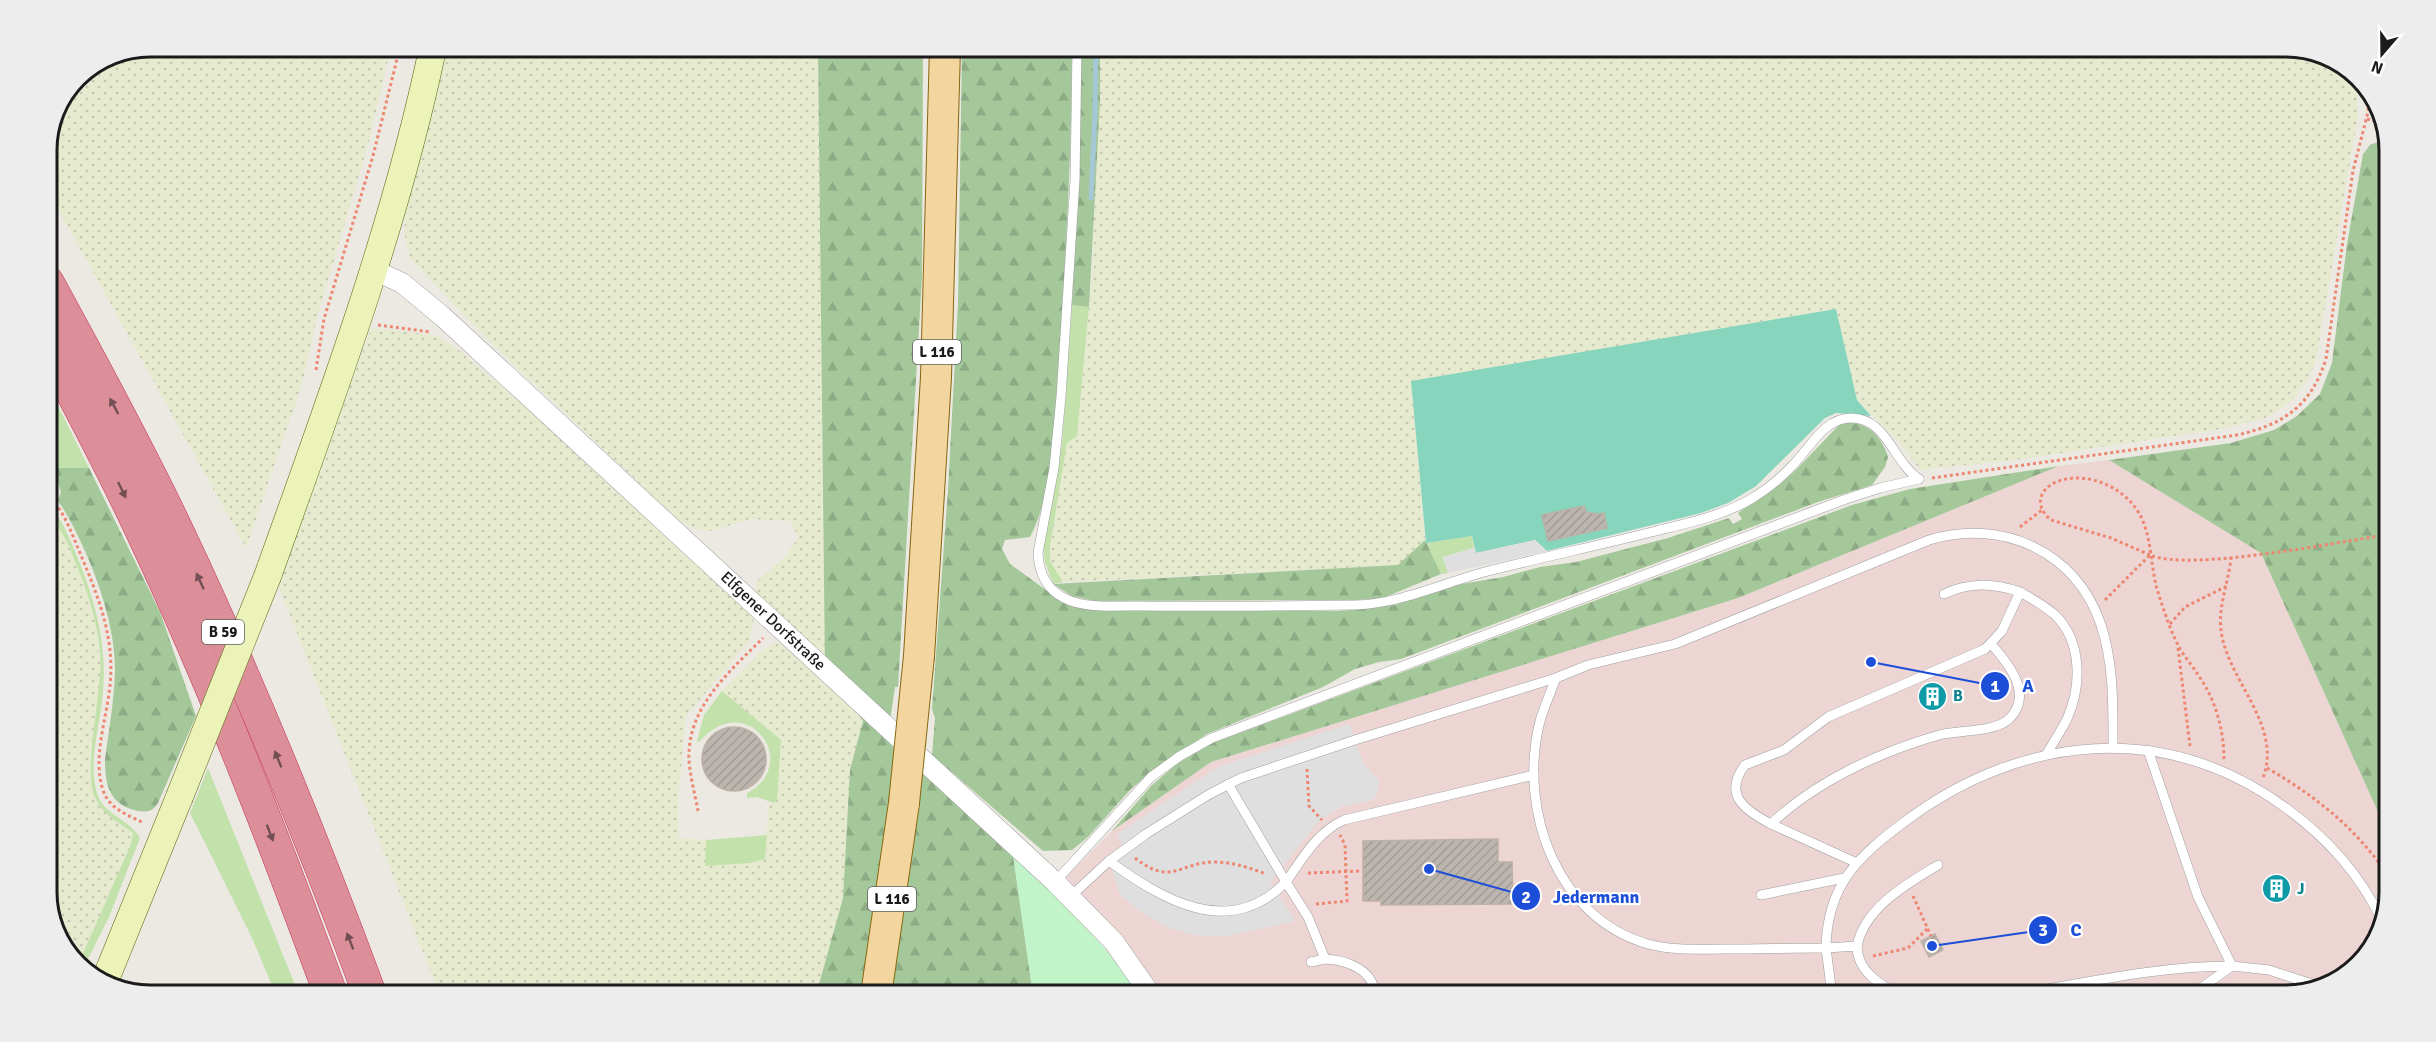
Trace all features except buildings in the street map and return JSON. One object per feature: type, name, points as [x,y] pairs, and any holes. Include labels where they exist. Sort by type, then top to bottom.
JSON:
[{"type":"highway","name":"B 59","points":[[57,301],[127,431],[177,531],[228,643],[269,737],[366,985]]},
{"type":"highway","name":"B 59","points":[[57,364],[100,445],[169,588],[225,720],[327,985]]},
{"type":"main road","name":"L 116","points":[[878,985],[904,803],[919,656],[935,400],[945,57]]},
{"type":"street","points":[[107,975],[268,575],[359,319],[416,121],[431,57]]},
{"type":"street","name":"Elfgener Dorfstraße","points":[[374,270],[414,291],[468,339],[1055,882],[1114,942],[1143,985]]},
{"type":"lane","points":[[1077,57],[1074,202],[1062,388],[1053,476],[1038,553],[1045,581],[1052,590],[1066,599],[1091,604],[1185,606],[1365,605],[1387,601],[1486,572],[1612,542],[1728,510],[1753,498],[1770,485],[1792,466],[1824,430],[1837,420],[1845,418],[1864,420],[1877,427],[1904,466],[1919,479]]},
{"type":"lane","points":[[1055,882],[1151,777],[1180,756],[1212,738],[1846,500],[1880,488],[1919,479]]},
{"type":"lane","points":[[1070,897],[1109,861],[1188,806],[1254,773],[1556,678],[1588,665],[1662,648],[1929,540],[1968,533],[2009,537],[2026,542],[2051,555],[2080,585],[2096,609],[2105,640],[2109,667],[2113,748]]},
{"type":"lane","points":[[1944,594],[1962,586],[1980,584],[2020,592],[2040,603],[2057,617],[2070,637],[2076,658],[2076,682],[2072,706],[2046,755]]},
{"type":"lane","points":[[1857,863],[1771,824],[1747,810],[1739,801],[1736,782],[1745,765],[1784,750],[1828,717],[1977,653],[1991,644],[2002,632],[2020,592]]},
{"type":"lane","points":[[1771,824],[1811,793],[1872,761],[1938,735],[1998,726],[2009,720],[2018,706],[2019,688],[2010,668],[1991,644]]},
{"type":"lane","points":[[1556,678],[1539,726],[1534,776],[1535,800],[1539,825],[1557,868],[1586,907],[1612,927],[1630,937],[1668,948],[1857,946]]},
{"type":"lane","points":[[1831,985],[1826,948],[1828,917],[1833,900],[1844,878],[1857,863],[1902,824],[1945,795],[1992,772],[2046,755],[2080,749],[2148,750],[2191,760],[2223,771],[2259,789],[2328,843],[2359,880],[2377,911]]},
{"type":"lane","points":[[2148,750],[2198,897],[2232,966]]},
{"type":"lane","points":[[1109,861],[1157,894],[1178,904],[1200,910],[1232,910],[1257,904],[1273,895],[1286,882],[1319,837],[1344,819],[1534,776]]},
{"type":"lane","points":[[1228,784],[1308,917],[1325,959]]},
{"type":"lane","points":[[1884,985],[1873,978],[1859,960],[1857,946],[1862,931],[1874,913],[1907,884],[1938,865]]},
{"type":"lane","points":[[1761,895],[1844,878]]},
{"type":"lane","points":[[1311,962],[1325,959],[1349,963],[1360,970],[1372,985]]},
{"type":"lane","points":[[2074,985],[2152,971],[2205,966],[2232,966],[2278,973],[2307,982]]},
{"type":"lane","points":[[2206,985],[2232,966]]},
{"type":"path","points":[[397,57],[371,165],[328,309],[389,327],[429,331],[468,339]]},
{"type":"path","points":[[1919,479],[2224,438],[2280,421],[2295,410],[2318,382],[2326,359],[2351,185],[2367,105]]},
{"type":"path","points":[[2366,118],[2374,121]]},
{"type":"path","points":[[2191,760],[2178,646],[2156,584],[2150,555],[2145,528],[2137,510],[2122,494],[2103,483],[2074,478],[2052,483],[2043,492],[2042,510],[2056,523],[2111,538],[2150,555],[2177,561],[2231,557],[2379,536]]},
{"type":"path","points":[[57,508],[66,520],[100,602],[108,633],[111,654],[110,679],[100,767],[103,789],[114,807],[164,834]]},
{"type":"path","points":[[2009,537],[2042,510]]},
{"type":"path","points":[[2096,609],[2150,555]]},
{"type":"path","points":[[2231,557],[2222,607],[2221,631],[2228,653],[2263,729],[2269,755],[2259,789]]},
{"type":"path","points":[[2170,624],[2185,607],[2227,586]]},
{"type":"path","points":[[698,811],[689,753],[694,723],[708,698],[777,624]]},
{"type":"path","points":[[2178,646],[2200,677],[2218,716],[2223,742],[2223,771]]},
{"type":"path","points":[[2266,768],[2330,810],[2354,831],[2379,863]]},
{"type":"path","points":[[1125,850],[1141,863],[1159,872],[1174,873],[1201,864],[1220,862],[1257,871],[1286,882],[1306,873],[1360,871]]},
{"type":"path","points":[[1907,884],[1931,936]]},
{"type":"path","points":[[1859,960],[1908,948],[1928,928]]},
{"type":"shaded area","points":[[2109,460],[2261,553],[2379,814],[2379,892],[2372,928],[2363,944],[2347,962],[2322,978],[2286,985],[1155,985],[1122,938],[1065,878],[1112,831],[1211,762],[1738,598],[2059,466]]},
{"type":"shaded area","points":[[1535,540],[1547,551],[1448,573],[1443,557],[1474,548],[1476,553]]},
{"type":"shaded area","points":[[1349,724],[1363,762],[1379,781],[1378,791],[1373,800],[1343,806],[1321,819],[1270,882],[1295,921],[1228,936],[1200,936],[1169,928],[1140,911],[1120,895],[1109,861],[1125,850],[1117,834],[1218,767]]},
{"type":"green space","points":[[389,57],[368,145],[316,321],[301,388],[246,548],[57,207],[57,144],[60,126],[76,93],[89,80],[103,69],[138,58]]},
{"type":"green space","points":[[445,57],[818,57],[825,657],[757,597],[757,581],[786,556],[798,538],[791,521],[751,519],[710,531],[694,529],[677,519],[487,339],[410,258],[404,233],[406,212]]},
{"type":"green space","points":[[818,57],[923,57],[922,277],[898,687],[895,687],[890,721],[1013,855],[1032,985],[819,985],[843,898],[850,770],[863,721],[825,668]]},
{"type":"green space","points":[[962,57],[1072,57],[1068,202],[1053,450],[1045,497],[1030,537],[1005,540],[1002,549],[1010,564],[1065,604],[1124,611],[1339,611],[1395,605],[1444,587],[1576,562],[1668,538],[1729,518],[1733,524],[1742,519],[1738,513],[1793,473],[1839,425],[1856,424],[1870,430],[1881,442],[1888,457],[1885,467],[1872,485],[1818,502],[1401,659],[1355,669],[1323,687],[1207,734],[1151,772],[1131,789],[1088,837],[1072,850],[1043,851],[932,755],[935,718],[932,709],[948,490],[958,303]]},
{"type":"green space","points":[[1081,57],[1100,57],[1100,101],[1089,307],[1072,305]]},
{"type":"green space","points":[[1100,57],[2286,57],[2304,59],[2333,69],[2357,90],[2358,115],[2316,360],[2309,377],[2293,400],[2265,418],[2221,429],[2015,460],[1920,470],[1897,439],[1857,400],[1836,309],[1411,381],[1425,540],[1398,565],[1063,582],[1050,561],[1050,546],[1067,443],[1077,436],[1092,279]]},
{"type":"green space","points":[[2379,141],[2379,814],[2261,553],[2109,460],[2231,443],[2274,430],[2297,416],[2320,394],[2332,363],[2347,244],[2363,154],[2370,145]]},
{"type":"green space","points":[[1072,305],[1089,307],[1077,436],[1067,443],[1050,546],[1050,561],[1063,582],[1053,584],[1045,562],[1043,545],[1062,444]]},
{"type":"green space","points":[[1836,309],[1857,400],[1871,416],[1836,413],[1825,418],[1756,486],[1728,503],[1701,513],[1547,551],[1535,540],[1476,553],[1472,536],[1426,543],[1411,381]]},
{"type":"green space","points":[[371,328],[435,335],[457,349],[545,423],[754,616],[750,640],[686,716],[678,800],[679,838],[706,840],[705,866],[765,859],[769,806],[777,800],[781,741],[722,691],[761,651],[775,643],[788,646],[839,694],[863,721],[850,770],[843,898],[819,985],[436,985],[278,585]]},
{"type":"green space","points":[[57,404],[89,468],[57,468]]},
{"type":"green space","points":[[2059,466],[1738,598],[1211,762],[1112,831],[1151,786],[1178,763],[1210,744],[1852,505],[1910,489]]},
{"type":"green space","points":[[57,468],[89,468],[160,612],[196,716],[158,803],[150,811],[138,811],[121,804],[115,799],[108,785],[105,759],[115,672],[111,629],[89,560],[58,500],[61,492]]},
{"type":"green space","points":[[57,515],[82,568],[94,605],[102,642],[104,681],[94,759],[97,793],[105,807],[130,826],[140,838],[109,917],[87,960],[82,955],[131,844],[133,833],[103,810],[96,800],[92,787],[92,751],[100,651],[92,609],[67,542],[57,525]]},
{"type":"green space","points":[[57,524],[78,567],[96,624],[101,673],[91,757],[94,799],[118,824],[133,833],[131,844],[82,955],[73,944],[62,922],[57,898]]},
{"type":"green space","points":[[1472,536],[1474,548],[1443,557],[1448,573],[1441,574],[1426,543]]},
{"type":"green space","points":[[1425,540],[1441,574],[1383,598],[1095,601],[1072,596],[1053,584],[1398,565]]},
{"type":"green space","points":[[722,691],[781,740],[777,800],[774,803],[757,797],[747,798],[747,793],[763,780],[770,765],[769,750],[762,736],[750,726],[735,722],[717,727],[699,742],[697,741],[704,715]]},
{"type":"green space","points":[[208,768],[295,985],[272,985],[252,938],[190,813]]},
{"type":"green space","points":[[767,835],[765,859],[750,863],[705,866],[706,840]]},
{"type":"green space","points":[[1013,855],[1064,904],[1096,939],[1132,985],[1032,985]]},
{"type":"waterway","points":[[1091,198],[1096,57]]},
{"type":"place","name":"A","points":[[1871,662]]},
{"type":"place","name":"B","points":[[1932,696]]},
{"type":"place","name":"Jedermann","points":[[1429,869]]},
{"type":"place","name":"J","points":[[2276,889]]},
{"type":"place","name":"C","points":[[1932,946]]}]
